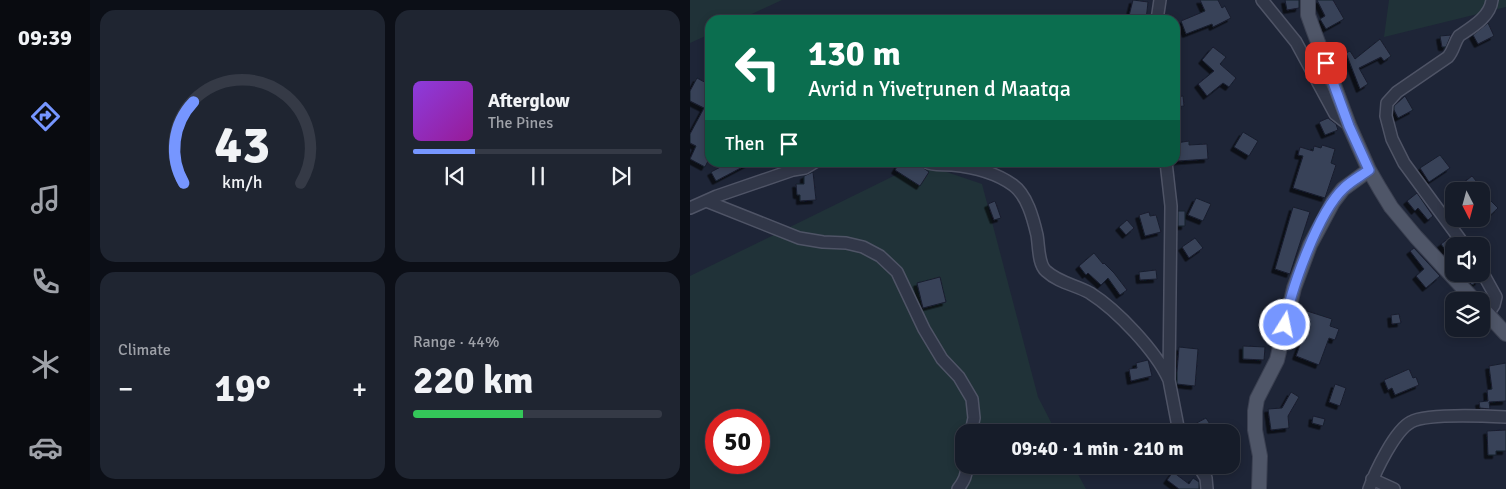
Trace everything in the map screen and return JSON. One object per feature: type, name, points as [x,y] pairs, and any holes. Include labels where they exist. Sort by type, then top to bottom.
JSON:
[{"type":"main road","points":[[1308,0],[1308,14],[1313,29],[1349,126],[1369,170],[1392,206],[1410,229],[1465,292]]},
{"type":"main road","points":[[1259,489],[1260,456],[1255,430],[1254,411],[1257,400],[1277,360],[1294,288],[1310,246],[1333,202],[1343,189],[1369,170]]},
{"type":"main road","points":[[1490,317],[1506,334]]},
{"type":"street","points":[[1158,15],[1160,0]]},
{"type":"street","points":[[1262,0],[1296,42],[1335,114],[1349,126]]},
{"type":"street","points":[[1458,237],[1404,163],[1392,139],[1386,116],[1386,107],[1396,92],[1448,57],[1459,36],[1486,14],[1492,0]]},
{"type":"street","points":[[690,208],[750,184],[807,167]]},
{"type":"street","points":[[971,167],[1002,179],[1022,193],[1028,205],[1036,233],[1039,254],[1045,270],[1065,284],[1088,292],[1108,305],[1162,365],[1169,380]]},
{"type":"street","points":[[1166,167],[1170,206],[1169,380],[1177,424]]},
{"type":"street","points":[[706,201],[799,238],[822,242],[846,243],[863,247],[880,256],[897,272],[924,329],[942,359],[959,377],[972,399],[973,424]]},
{"type":"street","points":[[1488,282],[1496,297],[1494,305],[1490,307]]},
{"type":"street","points":[[1394,489],[1370,484],[1380,461],[1402,428],[1411,421],[1428,417],[1506,417]]},
{"type":"street","points":[[958,489],[966,474]]},
{"type":"street","points":[[1204,474],[1207,489]]},
{"type":"shaded area","points":[[690,0],[782,0],[750,15],[705,15],[705,36],[690,43]]},
{"type":"shaded area","points":[[1389,0],[1506,0],[1506,7],[1384,37]]},
{"type":"shaded area","points":[[912,167],[932,167],[982,184],[1038,397],[1052,424],[955,424],[955,474],[1078,474],[1086,489],[690,489],[690,276]]},
{"type":"building","points":[[1133,0],[1148,2],[1147,15],[1129,15]]},
{"type":"building","points":[[1200,0],[1218,0],[1222,8],[1225,6],[1231,18],[1213,27],[1212,24],[1186,34],[1181,21],[1205,11]]},
{"type":"building","points":[[1285,0],[1299,0],[1299,8],[1287,10]]},
{"type":"building","points":[[1317,0],[1333,0],[1344,19],[1326,29],[1320,19],[1325,16]]},
{"type":"building","points":[[1488,23],[1494,36],[1478,44],[1473,35]]},
{"type":"building","points":[[1451,35],[1446,47],[1442,47],[1440,36]]},
{"type":"building","points":[[1380,39],[1391,56],[1384,61],[1381,57],[1359,68],[1368,84],[1360,89],[1346,53],[1350,51],[1355,59]]},
{"type":"building","points":[[1213,47],[1226,57],[1220,64],[1236,78],[1229,87],[1223,83],[1207,96],[1198,84],[1214,71],[1202,60]]},
{"type":"building","points":[[697,78],[705,82],[705,167],[690,159],[696,146],[690,143],[690,134],[704,108],[690,101],[690,91]]},
{"type":"building","points":[[1180,96],[1183,96],[1184,106],[1180,106]]},
{"type":"building","points":[[1405,96],[1413,110],[1398,118],[1394,106]]},
{"type":"building","points":[[1328,118],[1336,124],[1338,130],[1325,135],[1319,122]]},
{"type":"building","points":[[1243,132],[1258,141],[1249,156],[1234,147]]},
{"type":"building","points":[[1189,141],[1189,145],[1207,144],[1208,159],[1180,161],[1180,142]]},
{"type":"building","points":[[1322,145],[1335,149],[1331,163],[1336,165],[1325,198],[1293,188],[1303,156],[1298,155],[1300,147],[1313,151],[1314,146],[1321,148]]},
{"type":"building","points":[[1440,155],[1450,168],[1429,182],[1420,168]]},
{"type":"building","points":[[720,167],[743,167],[716,181],[711,172]]},
{"type":"building","points":[[897,167],[922,167],[929,172],[920,186],[895,170]]},
{"type":"building","points":[[813,172],[816,200],[800,201],[800,195],[797,195],[796,184],[804,184],[804,176]]},
{"type":"building","points":[[1472,176],[1477,182],[1464,182]]},
{"type":"building","points":[[1417,193],[1433,216],[1428,220],[1418,208],[1415,211],[1407,201]]},
{"type":"building","points":[[1196,198],[1211,204],[1203,221],[1188,215]]},
{"type":"building","points":[[1490,200],[1498,208],[1490,216]]},
{"type":"building","points":[[995,201],[1001,218],[994,220],[988,204]]},
{"type":"building","points":[[1293,207],[1310,212],[1290,274],[1275,269]]},
{"type":"building","points":[[1178,211],[1185,211],[1185,226],[1178,226]]},
{"type":"building","points":[[1149,212],[1150,216],[1156,215],[1161,232],[1145,236],[1139,215]]},
{"type":"building","points":[[1127,220],[1134,228],[1126,235],[1119,227]]},
{"type":"building","points":[[1195,238],[1203,248],[1189,258],[1182,247]]},
{"type":"building","points":[[1445,241],[1445,250],[1441,244]]},
{"type":"building","points":[[1414,248],[1440,276],[1426,288],[1416,276],[1424,269],[1410,251]]},
{"type":"building","points":[[1094,253],[1114,273],[1127,290],[1120,295],[1108,278],[1101,285],[1088,273],[1086,275],[1079,266]]},
{"type":"building","points":[[1156,270],[1157,279],[1140,280],[1139,272]]},
{"type":"building","points":[[940,277],[946,302],[923,308],[917,283]]},
{"type":"building","points":[[1307,311],[1332,319],[1330,326],[1339,329],[1335,340],[1329,338],[1319,365],[1296,356],[1305,331],[1301,330]]},
{"type":"building","points":[[1399,314],[1401,323],[1392,324],[1391,315]]},
{"type":"building","points":[[1243,346],[1265,347],[1264,360],[1243,359]]},
{"type":"building","points":[[1179,347],[1198,349],[1195,386],[1177,384]]},
{"type":"building","points":[[1148,360],[1152,376],[1131,381],[1129,369],[1137,368],[1136,363]]},
{"type":"building","points":[[1506,363],[1506,401],[1489,402],[1490,409],[1480,408],[1479,402],[1488,401],[1487,390],[1492,389],[1489,366]]},
{"type":"building","points":[[1409,369],[1413,378],[1416,377],[1419,385],[1395,395],[1392,388],[1388,390],[1384,380]]},
{"type":"building","points":[[1335,384],[1346,388],[1340,406],[1329,402]]},
{"type":"building","points":[[1291,392],[1299,397],[1288,416],[1289,428],[1271,430],[1268,409],[1282,408]]},
{"type":"building","points":[[1313,416],[1325,419],[1323,426],[1312,423]]},
{"type":"building","points":[[1206,418],[1210,424],[1195,424]]},
{"type":"building","points":[[1506,430],[1506,451],[1496,451],[1496,455],[1488,455],[1487,431]]},
{"type":"building","points":[[1172,474],[1176,474],[1189,484],[1193,478],[1199,482],[1199,489],[1179,489],[1167,480]]},
{"type":"route","points":[[1285,325],[1289,302],[1310,246],[1322,221],[1343,189],[1369,170],[1349,126],[1326,63]]}]
